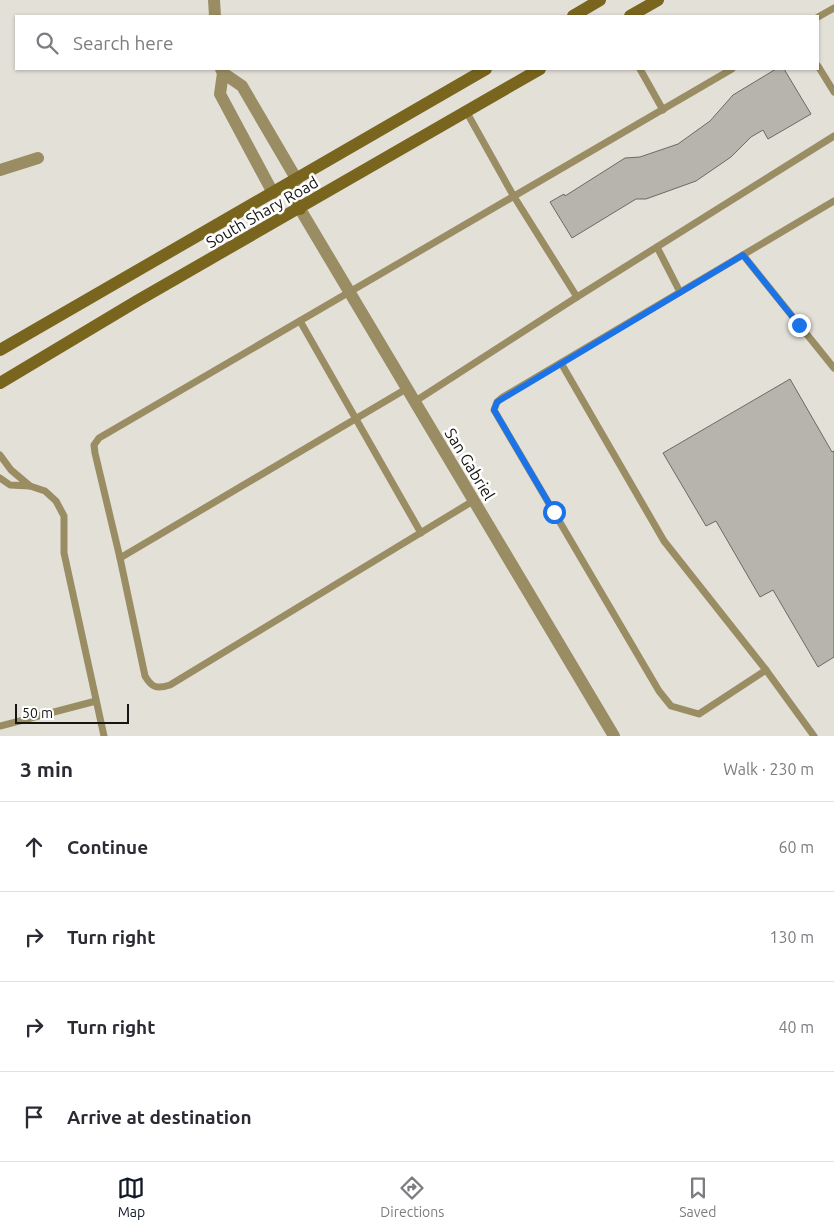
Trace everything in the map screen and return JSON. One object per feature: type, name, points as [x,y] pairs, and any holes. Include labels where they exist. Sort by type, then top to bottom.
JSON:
[{"type":"main road","points":[[575,15],[600,0]]},
{"type":"main road","points":[[632,15],[658,0]]},
{"type":"main road","name":"South Shary Road","points":[[0,350],[484,70]]},
{"type":"main road","name":"South Shary Road","points":[[0,383],[137,301],[300,209],[538,70]]},
{"type":"main road","points":[[292,182],[300,209]]},
{"type":"street","points":[[214,0],[215,15]]},
{"type":"street","points":[[222,71],[242,86],[292,182]]},
{"type":"street","points":[[222,71],[220,94],[273,193]]},
{"type":"street","points":[[0,170],[38,158]]},
{"type":"street","name":"San Gabriel","points":[[300,209],[614,736]]},
{"type":"lane","points":[[819,16],[834,8]]},
{"type":"lane","points":[[819,68],[834,92]]},
{"type":"lane","points":[[641,70],[663,110]]},
{"type":"lane","points":[[473,501],[170,685],[159,688],[150,685],[145,676],[94,445],[99,438],[730,70]]},
{"type":"lane","points":[[466,112],[513,195],[577,298]]},
{"type":"lane","points":[[414,402],[834,136]]},
{"type":"lane","points":[[766,670],[699,714],[671,706],[659,691],[494,410],[497,402],[503,397],[834,202]]},
{"type":"lane","points":[[657,247],[680,292]]},
{"type":"lane","points":[[743,255],[834,368]]},
{"type":"lane","points":[[300,322],[421,533]]},
{"type":"lane","points":[[560,363],[664,541],[766,670],[814,736]]},
{"type":"lane","points":[[120,558],[406,388]]},
{"type":"lane","points":[[0,456],[11,470],[30,486]]},
{"type":"lane","points":[[0,478],[10,485],[30,486],[45,490],[56,501],[64,516],[64,553],[104,736]]},
{"type":"lane","points":[[0,726],[96,700]]},
{"type":"building","points":[[774,70],[785,70],[811,114],[768,139],[763,130],[751,137],[731,157],[696,181],[646,199],[636,199],[572,238],[550,202],[564,194],[565,196],[625,158],[640,157],[678,144],[710,121],[733,95]]},
{"type":"building","points":[[790,379],[832,452],[834,451],[834,657],[818,667],[773,590],[760,597],[716,521],[706,526],[663,453]]},
{"type":"route","points":[[554,512],[494,410],[497,402],[503,397],[743,255],[799,325]]}]
